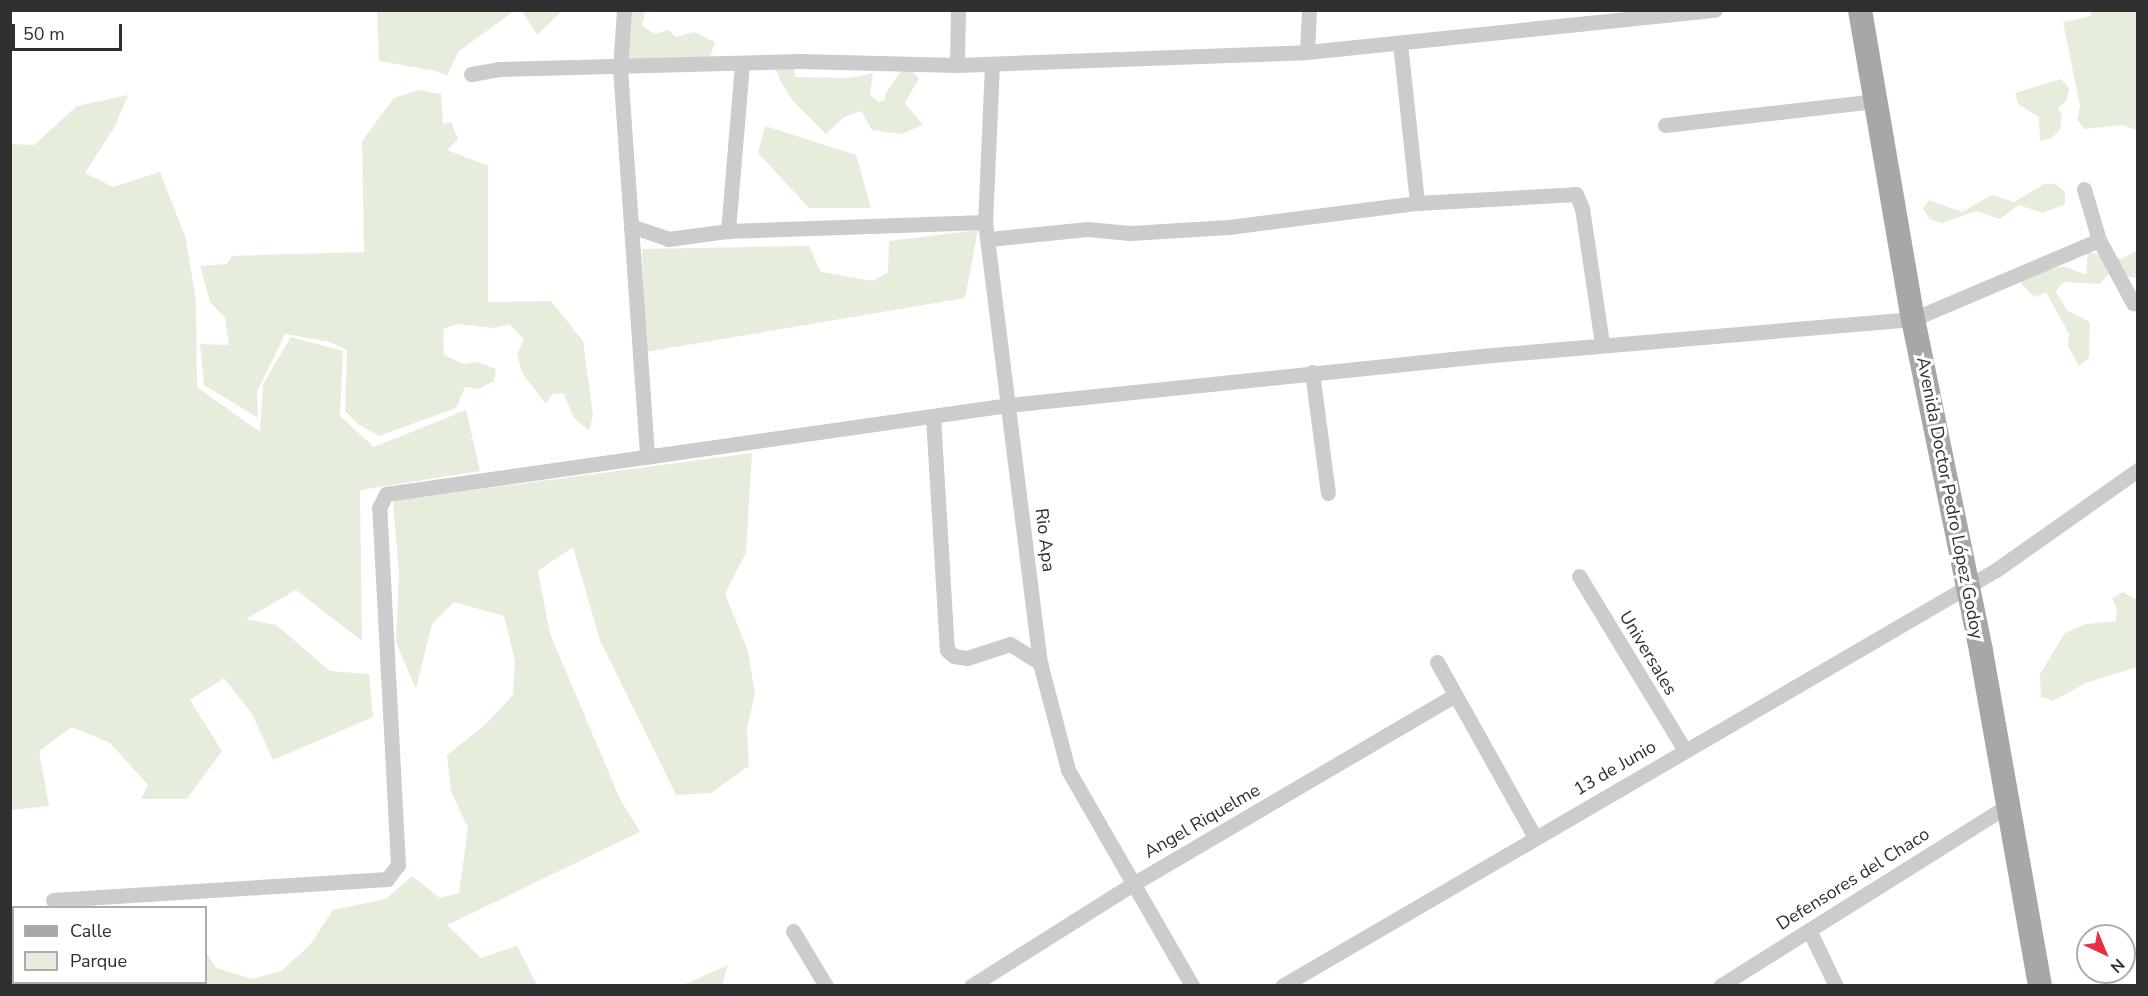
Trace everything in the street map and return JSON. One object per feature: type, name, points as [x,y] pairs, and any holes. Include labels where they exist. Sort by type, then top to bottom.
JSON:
[{"type":"main road","name":"Avenida Doctor Pedro López Godoy","points":[[1860,10],[1913,320],[1968,585],[2040,986]]},
{"type":"street","points":[[624,10],[620,68],[647,458]]},
{"type":"street","points":[[957,65],[958,10]]},
{"type":"street","points":[[1307,52],[1309,10]]},
{"type":"street","points":[[471,74],[498,69],[620,68],[800,61],[957,65],[1307,52],[1715,10]]},
{"type":"street","points":[[1400,43],[1417,202]]},
{"type":"street","points":[[728,231],[742,64]]},
{"type":"street","name":"Rio Apa","points":[[992,64],[985,222],[989,239],[1040,663],[1068,770],[1192,986]]},
{"type":"street","points":[[1665,125],[1875,101]]},
{"type":"street","points":[[2084,189],[2099,240],[2133,303]]},
{"type":"street","points":[[989,239],[1087,230],[1130,233],[1229,227],[1417,202],[1576,194],[1582,207],[1602,344]]},
{"type":"street","points":[[631,226],[668,239],[728,231],[985,222]]},
{"type":"street","points":[[53,900],[387,879],[398,865],[381,500],[386,494],[1008,405],[1602,344],[1913,320],[2099,240]]},
{"type":"street","points":[[1312,372],[1328,493]]},
{"type":"street","points":[[933,416],[947,650],[954,657],[967,658],[1010,644],[1040,663]]},
{"type":"street","name":"13 de Junio","points":[[1282,986],[1534,837],[1996,570],[2138,470]]},
{"type":"street","name":"Universales","points":[[1579,576],[1685,750]]},
{"type":"street","points":[[1437,662],[1534,837]]},
{"type":"street","name":"Angel Riquelme","points":[[971,986],[1133,884],[1455,695]]},
{"type":"street","name":"Defensores del Chaco","points":[[1720,986],[2008,806]]},
{"type":"street","points":[[1809,930],[1836,986]]},
{"type":"street","points":[[793,931],[826,986]]},
{"type":"green space","points":[[377,10],[514,11],[458,52],[447,76],[436,71],[379,61]]},
{"type":"green space","points":[[522,11],[562,11],[537,35]]},
{"type":"green space","points":[[627,11],[645,11],[642,26],[655,34],[669,30],[676,37],[694,32],[715,42],[710,57],[620,66]]},
{"type":"green space","points":[[2090,11],[2137,11],[2137,130],[2122,125],[2085,129],[2077,120],[2080,106],[2063,22],[2091,16]]},
{"type":"green space","points":[[794,60],[795,77],[850,78],[873,73],[870,95],[879,102],[885,100],[885,94],[905,66],[919,78],[905,103],[923,125],[901,134],[872,130],[861,111],[844,117],[826,134],[792,100],[780,80],[775,66]]},
{"type":"green space","points":[[2061,79],[2069,88],[2067,100],[2058,108],[2062,116],[2060,129],[2052,138],[2040,141],[2039,117],[2018,104],[2015,93]]},
{"type":"green space","points":[[419,90],[441,94],[443,124],[451,122],[458,139],[447,150],[488,166],[488,302],[551,301],[583,341],[593,415],[589,431],[574,418],[563,393],[553,394],[546,404],[522,373],[517,354],[524,339],[509,324],[494,328],[458,324],[443,329],[444,355],[464,364],[477,362],[496,369],[494,381],[479,389],[465,387],[456,408],[379,436],[358,424],[345,411],[347,350],[330,342],[285,334],[257,392],[258,418],[204,385],[200,344],[229,345],[225,318],[210,302],[200,266],[227,264],[232,256],[364,252],[362,141],[394,98]]},
{"type":"green space","points":[[128,95],[114,128],[85,173],[113,187],[160,172],[186,239],[196,302],[197,387],[260,432],[263,384],[291,337],[343,351],[340,416],[374,447],[466,410],[480,471],[360,490],[362,641],[296,590],[246,619],[276,625],[330,671],[369,674],[373,717],[273,760],[252,714],[224,678],[190,700],[222,751],[187,799],[141,799],[148,785],[110,743],[72,727],[39,751],[49,806],[11,810],[11,144],[34,145],[77,106]]},
{"type":"green space","points":[[765,126],[856,155],[871,208],[809,208],[758,153]]},
{"type":"green space","points":[[2044,184],[2055,184],[2065,191],[2065,204],[2043,213],[2019,205],[2000,219],[1976,211],[1942,223],[1930,219],[1923,209],[1929,200],[1962,212],[1992,195],[2014,202]]},
{"type":"green space","points":[[978,230],[965,298],[645,352],[642,249],[809,246],[821,272],[873,281],[888,272],[889,241]]},
{"type":"green space","points":[[2137,250],[2137,278],[2108,274],[2100,284],[2064,282],[2055,291],[2068,311],[2090,322],[2089,358],[2079,366],[2068,346],[2069,334],[2046,292],[2034,297],[2021,283],[2028,275],[2064,266],[2086,275],[2088,252],[2122,259]]},
{"type":"green space","points":[[752,453],[746,553],[725,594],[748,651],[755,694],[747,728],[749,766],[711,793],[676,795],[600,640],[573,547],[538,571],[550,634],[620,799],[640,832],[447,925],[481,958],[517,946],[537,985],[185,985],[207,984],[207,954],[216,968],[252,979],[281,971],[310,945],[333,910],[386,899],[412,876],[440,898],[459,893],[468,828],[451,791],[447,755],[485,725],[513,695],[515,661],[504,616],[454,602],[432,624],[416,689],[396,642],[399,573],[393,501]]},
{"type":"green space","points":[[2123,592],[2137,600],[2137,667],[2086,683],[2053,701],[2041,697],[2040,674],[2065,633],[2086,624],[2116,621],[2117,609],[2112,598]]},
{"type":"green space","points":[[12,910],[12,943],[10,911]]},
{"type":"green space","points":[[728,965],[722,985],[683,985]]},
{"type":"green space","points":[[130,984],[132,985],[12,985]]}]
